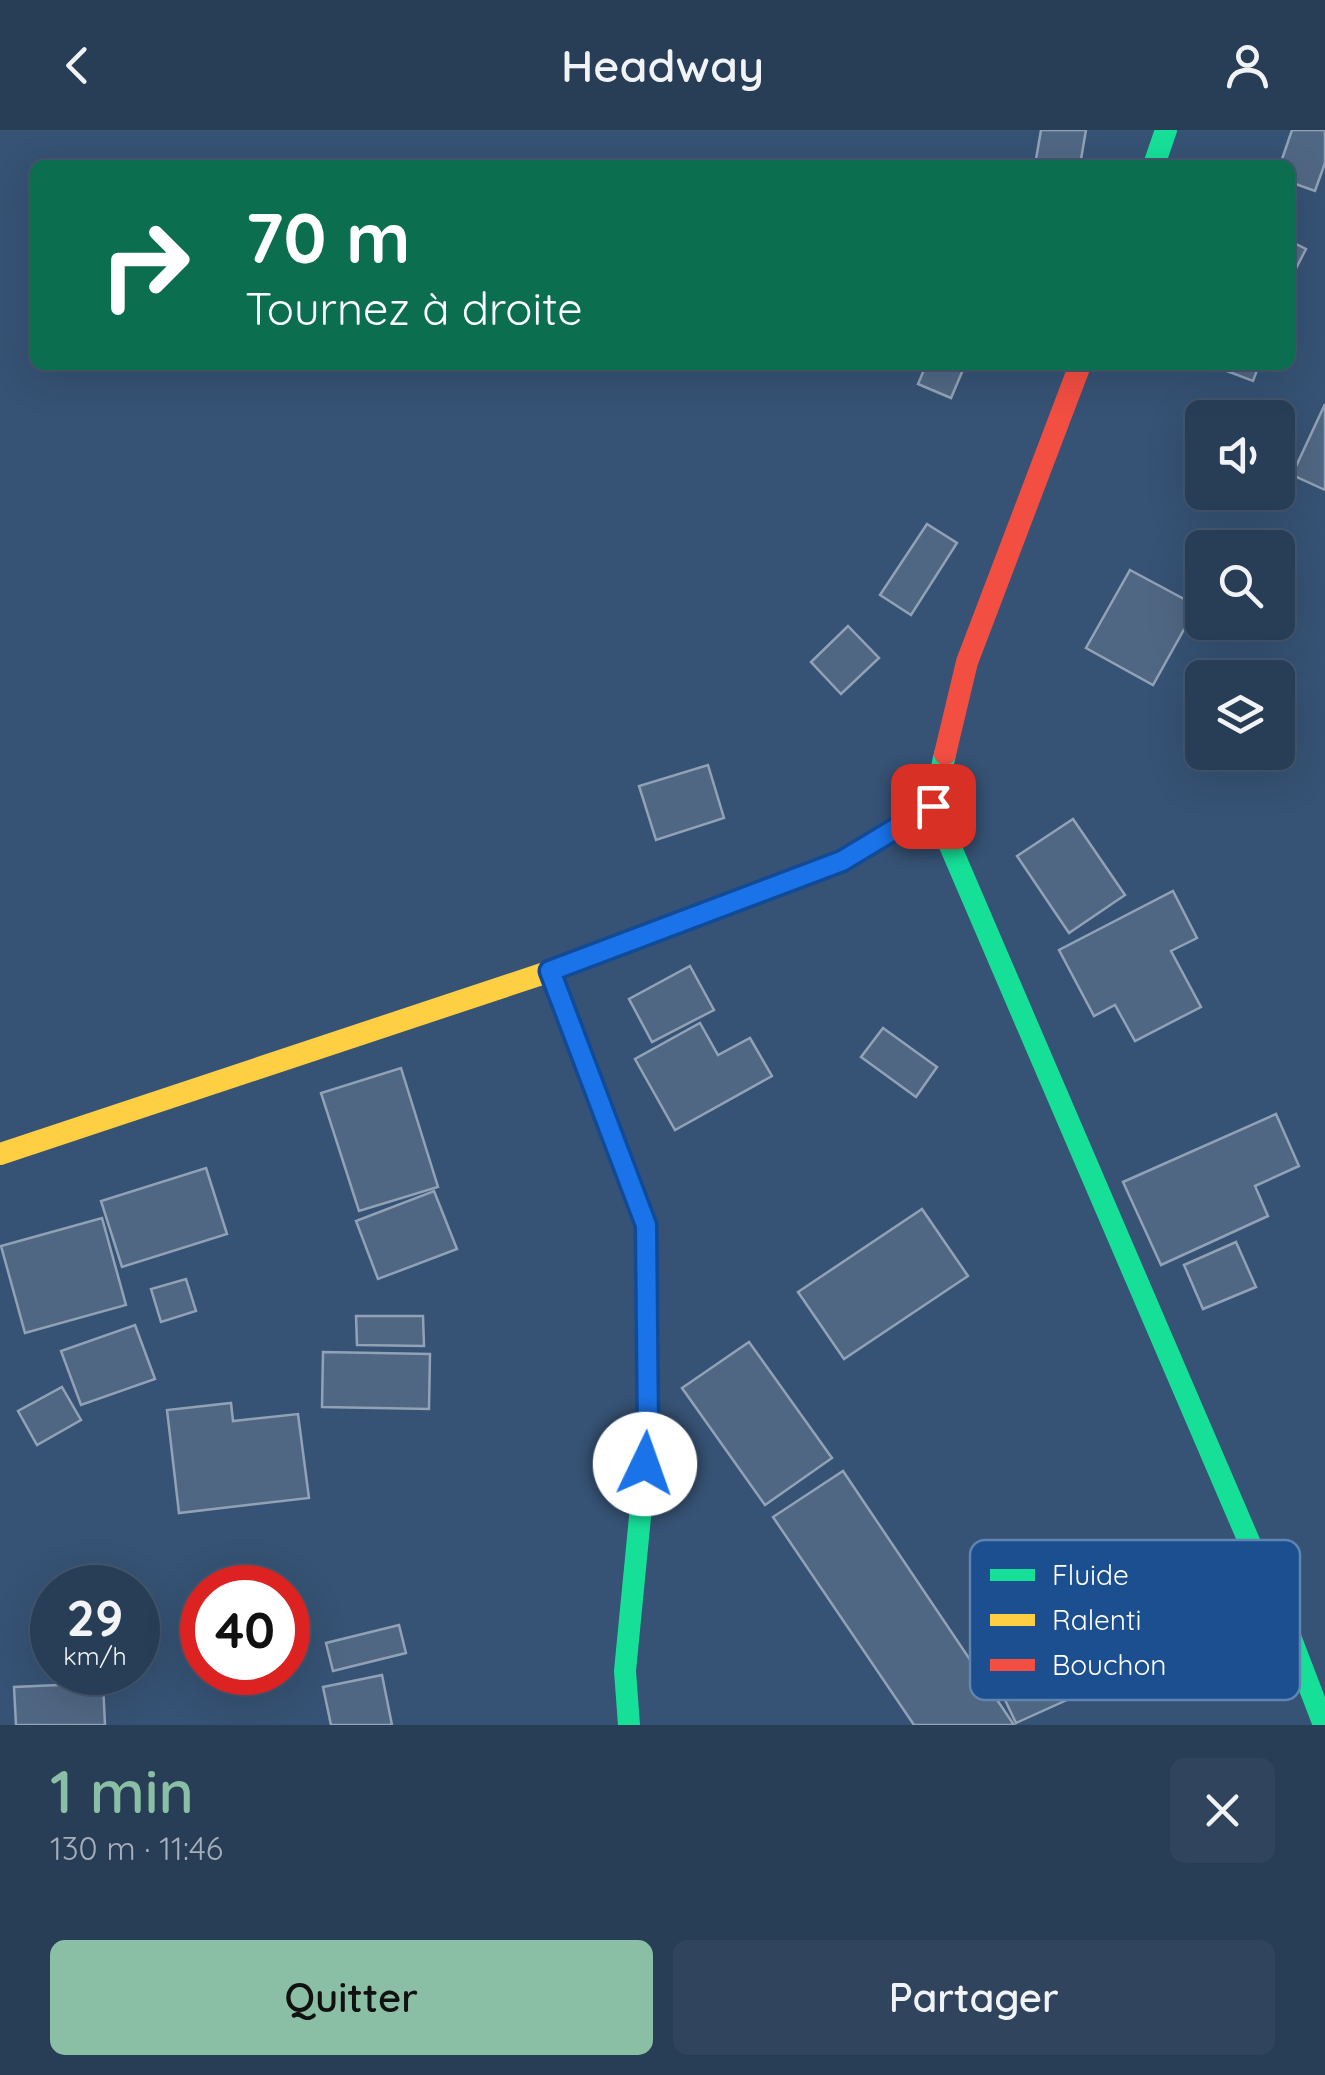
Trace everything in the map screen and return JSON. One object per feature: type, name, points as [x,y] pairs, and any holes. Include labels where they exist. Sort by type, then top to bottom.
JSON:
[{"type":"street","points":[[1156,160],[1166,130]]},
{"type":"street","points":[[1078,370],[968,662],[933,806],[1249,1540]]},
{"type":"street","points":[[0,1154],[550,971],[842,861],[933,806]]},
{"type":"street","points":[[550,971],[646,1225],[648,1430],[626,1671],[629,1725]]},
{"type":"street","points":[[1300,1663],[1324,1725]]},
{"type":"building","points":[[1041,130],[1086,130],[1081,160],[1036,160]]},
{"type":"building","points":[[1292,130],[1325,130],[1325,163],[1315,191],[1295,184],[1295,160],[1282,160]]},
{"type":"building","points":[[1295,244],[1306,249],[1295,270]]},
{"type":"building","points":[[924,370],[963,370],[951,398],[918,384]]},
{"type":"building","points":[[1224,370],[1257,370],[1253,381]]},
{"type":"building","points":[[1325,404],[1325,490],[1295,476]]},
{"type":"building","points":[[927,524],[957,543],[911,615],[880,595]]},
{"type":"building","points":[[1130,570],[1185,600],[1185,628],[1153,685],[1086,648]]},
{"type":"building","points":[[848,626],[879,658],[841,694],[811,662]]},
{"type":"building","points":[[708,765],[724,818],[656,840],[639,786]]},
{"type":"building","points":[[1073,819],[1125,895],[1069,933],[1017,856]]},
{"type":"building","points":[[1173,891],[1197,938],[1171,951],[1201,1007],[1135,1041],[1115,1005],[1094,1016],[1059,950]]},
{"type":"building","points":[[690,966],[714,1010],[652,1042],[629,999]]},
{"type":"building","points":[[700,1023],[718,1055],[750,1038],[772,1076],[675,1130],[635,1059]]},
{"type":"building","points":[[883,1028],[937,1067],[916,1097],[861,1057]]},
{"type":"building","points":[[401,1068],[438,1187],[359,1211],[321,1093]]},
{"type":"building","points":[[1276,1114],[1299,1166],[1255,1186],[1268,1216],[1161,1265],[1123,1182]]},
{"type":"building","points":[[206,1168],[227,1234],[122,1267],[101,1201]]},
{"type":"building","points":[[434,1191],[457,1249],[378,1279],[356,1221]]},
{"type":"building","points":[[922,1209],[968,1276],[844,1359],[798,1292]]},
{"type":"building","points":[[102,1218],[126,1305],[25,1333],[1,1246]]},
{"type":"building","points":[[1236,1242],[1256,1287],[1203,1309],[1184,1265]]},
{"type":"building","points":[[186,1279],[196,1311],[161,1322],[151,1289]]},
{"type":"building","points":[[356,1316],[423,1316],[424,1346],[357,1345]]},
{"type":"building","points":[[135,1325],[155,1379],[81,1405],[61,1351]]},
{"type":"building","points":[[749,1342],[832,1458],[765,1505],[682,1388]]},
{"type":"building","points":[[323,1352],[430,1354],[429,1409],[322,1407]]},
{"type":"building","points":[[62,1387],[81,1420],[37,1445],[18,1411]]},
{"type":"building","points":[[231,1403],[233,1421],[298,1414],[309,1498],[179,1513],[167,1410]]},
{"type":"building","points":[[843,1471],[970,1660],[970,1700],[997,1700],[1014,1725],[914,1725],[773,1517]]},
{"type":"building","points":[[399,1625],[406,1653],[333,1671],[326,1643]]},
{"type":"building","points":[[382,1675],[392,1725],[331,1725],[323,1687]]},
{"type":"building","points":[[30,1686],[30,1695],[104,1695],[105,1725],[16,1725],[14,1687]]},
{"type":"building","points":[[1005,1700],[1067,1700],[1016,1723]]},
{"type":"traffic: fast","points":[[1156,160],[1166,130]]},
{"type":"traffic: fast","points":[[945,754],[933,806],[1248,1540]]},
{"type":"traffic: fast","points":[[629,942],[842,861],[933,806]]},
{"type":"traffic: fast","points":[[629,1725],[625,1671],[648,1435]]},
{"type":"traffic: fast","points":[[1300,1662],[1324,1725]]},
{"type":"traffic: slow","points":[[0,1154],[629,942]]},
{"type":"traffic: slow","points":[[551,971],[645,1225],[648,1435]]},
{"type":"traffic: jam","points":[[945,754],[967,662],[1078,370]]},
{"type":"route","points":[[645,1464],[646,1225],[550,971],[842,861],[933,806]]}]
